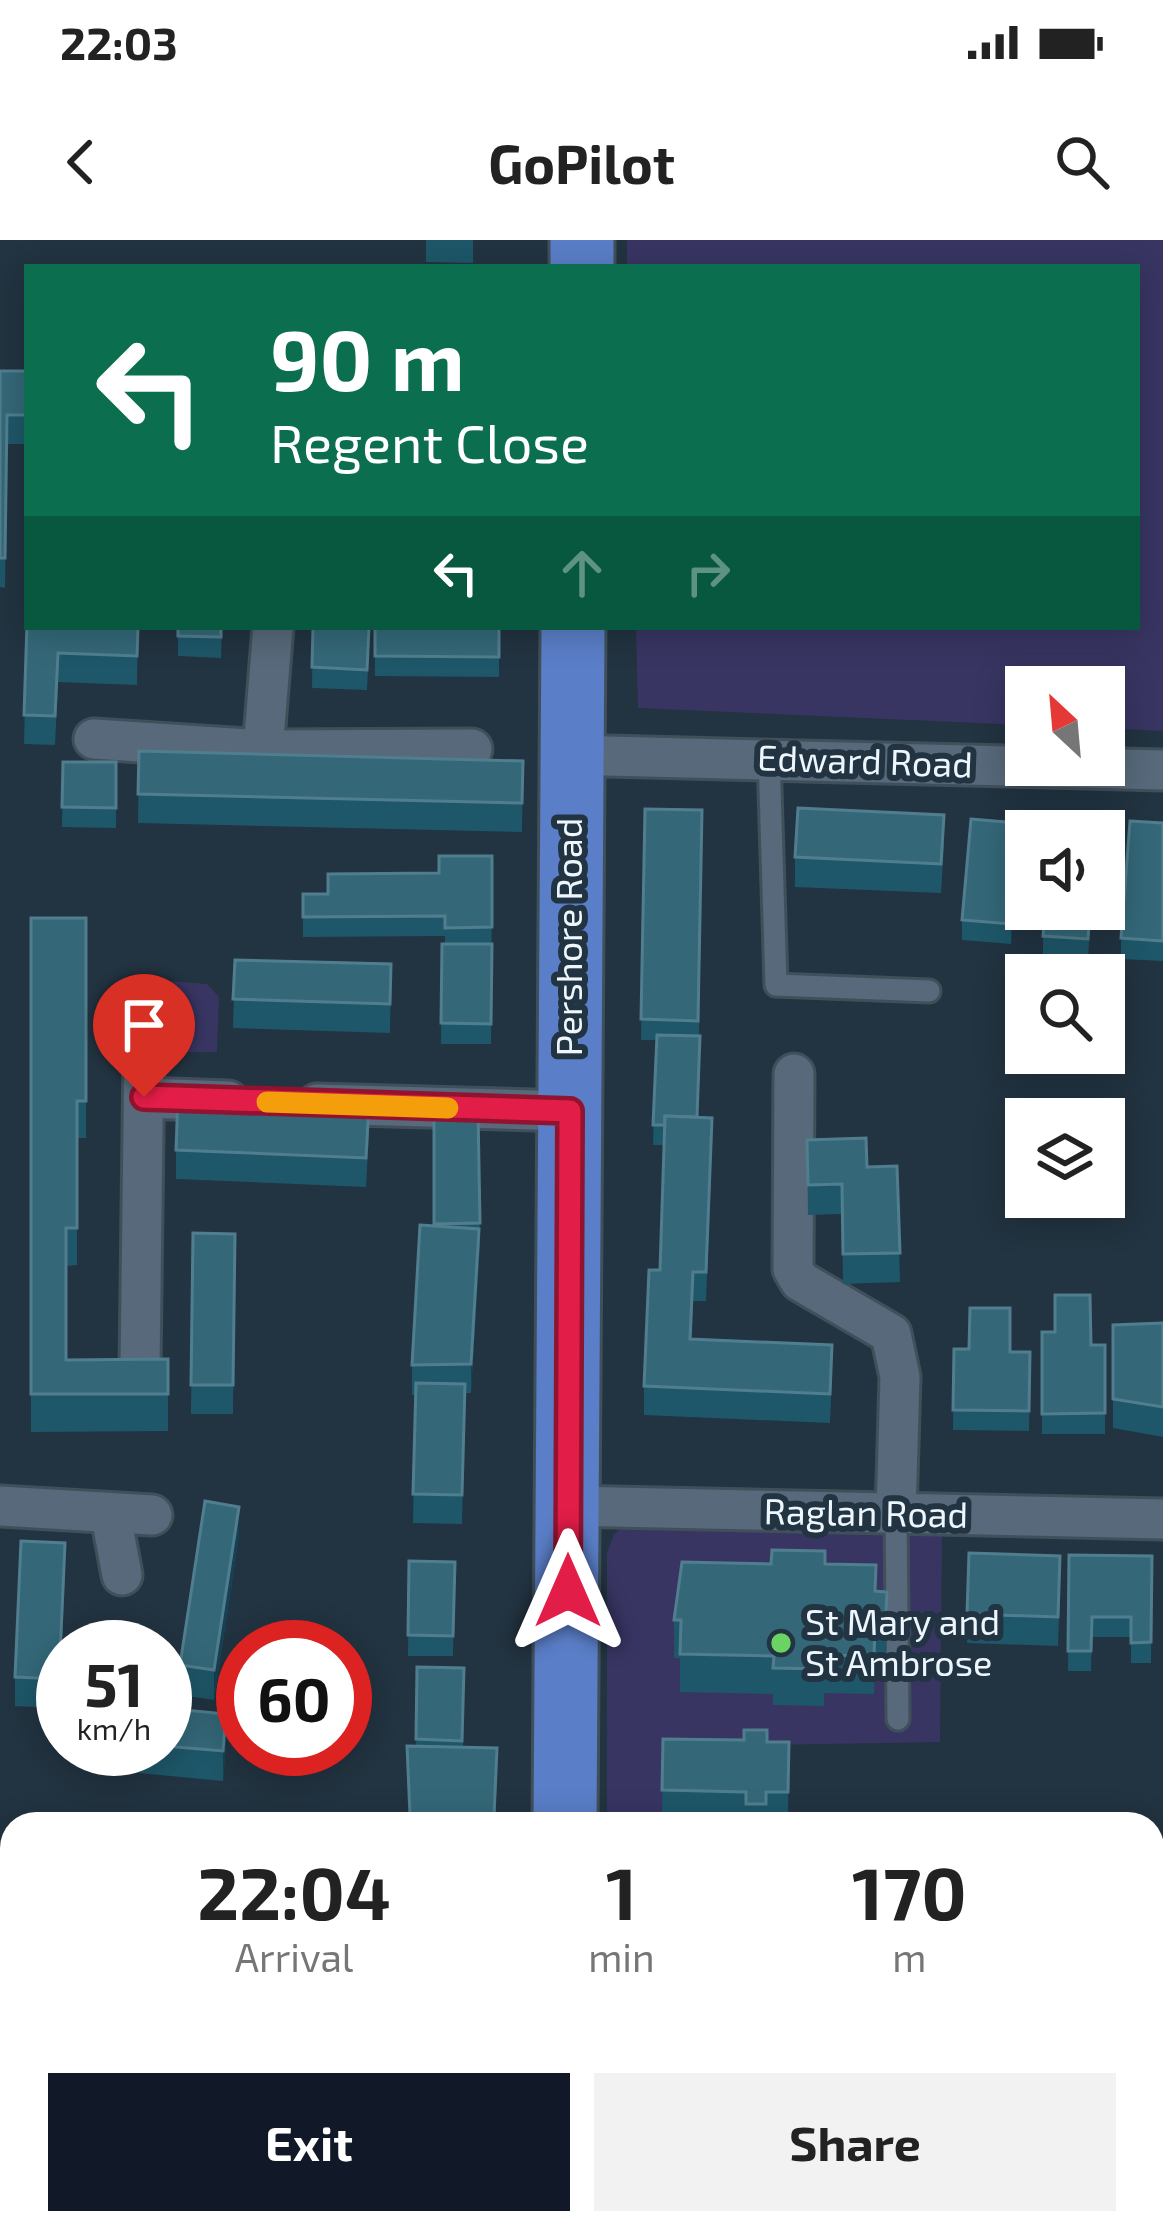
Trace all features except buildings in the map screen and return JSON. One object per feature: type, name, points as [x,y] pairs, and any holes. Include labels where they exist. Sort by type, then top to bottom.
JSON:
[{"type":"main road","name":"Pershore Road","points":[[565,1812],[568,755],[573,630]]},
{"type":"street","points":[[263,750],[273,630]]},
{"type":"street","points":[[94,739],[263,750],[472,749]]},
{"type":"street","name":"Edward Road","points":[[568,755],[1163,770]]},
{"type":"street","points":[[140,1368],[144,1051]]},
{"type":"street","points":[[794,1074],[793,1270],[800,1281],[891,1334],[900,1377],[896,1513]]},
{"type":"street","points":[[144,1097],[570,1111]]},
{"type":"street","points":[[0,1506],[152,1515]]},
{"type":"street","name":"Raglan Road","points":[[568,1506],[1163,1519]]},
{"type":"street","points":[[111,1516],[122,1575]]},
{"type":"lane","points":[[769,758],[776,986],[929,991]]},
{"type":"lane","points":[[896,1513],[898,1719]]},
{"type":"shaded area","points":[[627,240],[1163,240],[1163,731],[1125,729],[1125,666],[1005,666],[1005,724],[638,708],[636,630],[1140,630],[1140,264],[627,264]]},
{"type":"shaded area","points":[[159,980],[207,984],[219,997],[217,1052],[160,1052]]},
{"type":"shaded area","points":[[626,1525],[942,1531],[940,1742],[770,1745],[767,1812],[607,1812],[607,1553],[614,1534]]},
{"type":"slow traffic","points":[[267,1102],[448,1108]]},
{"type":"place","name":"St Mary and St Ambrose","points":[[781,1643]]},
{"type":"route","points":[[144,1097],[570,1111],[568,1591]]}]
